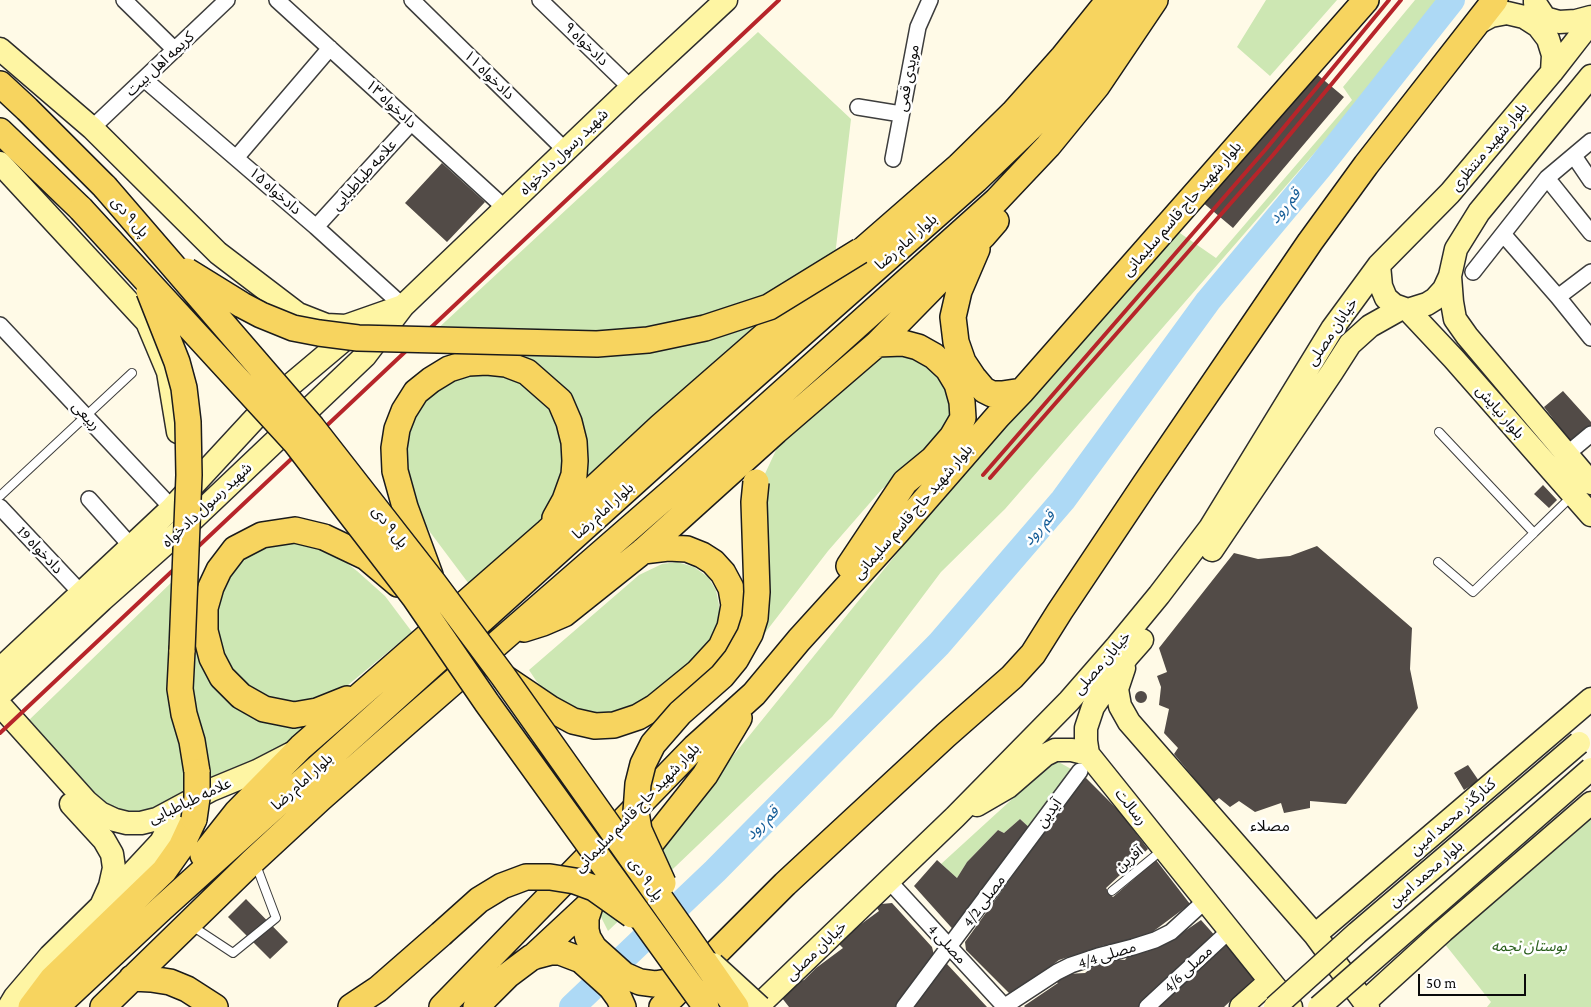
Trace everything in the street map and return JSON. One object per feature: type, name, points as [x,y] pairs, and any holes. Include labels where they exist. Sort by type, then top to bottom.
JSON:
[{"type":"main road","points":[[161,909],[237,812],[301,747],[547,532],[661,426],[959,166],[1013,113],[1063,57],[1108,0]]},
{"type":"main road","name":"بلوار امام رضا","points":[[56,1007],[161,909],[657,462],[976,180],[1031,127],[1081,71],[1133,0]]},
{"type":"main road","name":"بلوار امام رضا","points":[[103,1007],[254,860],[398,730],[684,481],[996,202],[1048,146],[1096,86],[1156,0]]},
{"type":"main road","name":"بلوار شهید حاج قاسم سلیمانی","points":[[442,1007],[695,748],[754,694],[799,640],[898,531],[1366,0]]},
{"type":"main road","points":[[532,957],[551,952],[587,954],[619,990],[640,982],[655,984],[679,977],[698,946],[785,884],[946,735],[1012,677],[1033,654],[1310,242],[1366,165],[1495,0]]},
{"type":"main road","name":"پل ۹ دی","points":[[0,84],[105,187],[312,427],[433,582],[503,676],[698,946],[736,1007]]},
{"type":"main road","name":"پل ۹ دی","points":[[0,131],[81,209],[295,442],[415,598],[487,703],[706,1007]]},
{"type":"main road","points":[[510,634],[564,614],[643,551],[776,431],[877,344],[983,236],[1015,197],[1048,146]]},
{"type":"main road","points":[[983,236],[959,290],[953,317],[956,342],[963,362],[984,390],[992,394],[1022,391]]},
{"type":"main road","points":[[165,257],[242,305],[261,315],[302,330],[358,338],[597,344],[648,340],[705,328],[769,307],[860,251]]},
{"type":"main road","points":[[31,1007],[52,978],[164,871],[181,848],[187,813],[197,798],[197,772],[180,689],[189,475],[188,422],[184,388],[177,362],[144,277]]},
{"type":"main road","points":[[799,640],[905,482],[933,459],[952,437],[963,418],[962,402],[957,384],[948,369],[934,356],[918,347],[902,343],[877,344]]},
{"type":"main road","points":[[433,582],[404,507],[395,471],[394,448],[397,429],[404,411],[416,392],[430,380],[449,369],[477,362],[506,364],[527,372],[560,401],[569,422],[574,442],[574,474],[564,500],[547,532]]},
{"type":"main road","points":[[698,946],[639,830],[636,812],[638,784],[643,764],[653,744],[680,712],[722,676],[736,659],[750,634],[755,618],[757,592],[754,502],[756,482],[763,455],[776,431]]},
{"type":"main road","points":[[367,690],[317,711],[294,715],[264,709],[242,696],[222,677],[212,658],[205,631],[205,608],[211,587],[219,570],[235,549],[262,535],[295,530],[324,537],[366,558],[415,598]]},
{"type":"main road","points":[[503,676],[552,710],[573,721],[595,726],[614,725],[638,717],[656,707],[698,672],[721,647],[730,627],[734,605],[731,588],[724,573],[713,562],[702,555],[687,549],[668,548],[643,551]]},
{"type":"main road","points":[[476,1007],[508,975],[532,957],[644,852],[705,775],[754,694]]},
{"type":"main road","points":[[351,1007],[378,989],[479,900],[502,886],[526,877],[550,877],[575,881],[594,888],[650,928]]},
{"type":"main road","points":[[587,954],[586,918],[591,903]]},
{"type":"main road","points":[[662,1007],[698,946]]},
{"type":"main road","points":[[132,978],[170,982],[187,988],[215,1007]]},
{"type":"street","points":[[124,0],[175,50]]},
{"type":"street","name":"کریمه اهل بیت","points":[[92,128],[227,0]]},
{"type":"street","name":"دادخواه ۱۳","points":[[277,0],[505,208]]},
{"type":"street","name":"دادخواه ۱۱","points":[[412,0],[565,150]]},
{"type":"street","name":"دادخواه ۹","points":[[540,0],[631,88]]},
{"type":"street","name":"شهید رسول دادخواه","points":[[0,669],[90,593],[189,523],[365,356],[403,306],[565,150],[726,0]]},
{"type":"street","name":"مویدی قمی","points":[[893,159],[918,27],[930,0]]},
{"type":"street","points":[[1535,0],[1545,18],[1559,22],[1576,21],[1591,17]]},
{"type":"street","points":[[1476,24],[1491,16],[1507,13],[1524,17],[1538,26],[1548,39],[1553,55],[1552,72]]},
{"type":"street","name":"بلوار شهید منتظری","points":[[1378,265],[1450,193],[1552,72],[1591,22]]},
{"type":"street","points":[[236,158],[330,48]]},
{"type":"street","points":[[0,49],[92,128],[218,254],[298,314],[326,325],[346,326],[403,306]]},
{"type":"street","points":[[1450,276],[1456,249],[1479,212],[1591,76]]},
{"type":"street","name":"دادخواه ۱۵","points":[[144,79],[316,227],[403,306]]},
{"type":"street","points":[[858,107],[901,114]]},
{"type":"street","name":"علامه طباطبایی","points":[[316,227],[411,123]]},
{"type":"street","points":[[1473,272],[1547,178],[1591,141]]},
{"type":"street","points":[[1574,156],[1591,181]]},
{"type":"street","points":[[0,163],[147,322],[168,372],[181,444],[178,501]]},
{"type":"street","points":[[1547,178],[1591,233]]},
{"type":"street","points":[[1503,234],[1591,337]]},
{"type":"street","points":[[147,322],[169,330],[191,328],[210,316],[223,297],[226,275],[218,254]]},
{"type":"street","name":"بلوار نیایش","points":[[1378,265],[1381,286],[1386,298],[1394,305],[1405,309],[1431,334],[1582,489]]},
{"type":"street","name":"خیابان مصلی","points":[[759,1007],[1070,701],[1160,595],[1210,528],[1332,329],[1378,265]]},
{"type":"street","points":[[1558,297],[1591,272]]},
{"type":"street","name":"بلوار نیایش","points":[[1450,276],[1455,319],[1467,336],[1567,454],[1591,515]]},
{"type":"street","name":"خیابان مصلی","points":[[1087,762],[1086,728],[1093,707],[1127,658],[1222,536],[1350,344],[1370,326],[1405,309],[1427,304],[1435,299],[1444,289],[1450,276]]},
{"type":"street","name":"شهید رسول دادخواه","points":[[1,698],[131,546],[178,501],[269,403],[345,340],[403,306]]},
{"type":"street","points":[[1370,326],[1394,323],[1431,334]]},
{"type":"street","name":"ربیعی","points":[[0,325],[86,416],[178,501]]},
{"type":"street","points":[[1567,454],[1591,434]]},
{"type":"street","points":[[89,499],[131,546]]},
{"type":"street","name":"دادخواه 19","points":[[0,507],[90,593]]},
{"type":"street","points":[[1127,658],[1117,689],[1120,706],[1130,722],[1316,935],[1366,1005],[1451,924],[1591,803]]},
{"type":"street","name":"علامه طباطبایی","points":[[1,698],[86,802],[100,813],[127,823],[141,823],[187,813],[210,790],[257,771],[301,747]]},
{"type":"street","name":"کنارگذر محمد امین","points":[[1316,935],[1591,698]]},
{"type":"street","points":[[0,724],[104,840],[112,854],[114,868],[110,886],[101,906]]},
{"type":"street","name":"بلوار محمد امین","points":[[1275,1007],[1357,933],[1585,738]]},
{"type":"street","points":[[954,817],[1008,787],[1045,755],[1055,750],[1072,750],[1087,762]]},
{"type":"street","name":"رسالت","points":[[1087,762],[1164,849],[1291,1007]]},
{"type":"street","name":"آیدین","points":[[1019,855],[1087,762]]},
{"type":"street","name":"بلوار محمد امین","points":[[1320,1007],[1591,769]]},
{"type":"street","points":[[9,1007],[15,997],[50,956],[101,906],[187,813]]},
{"type":"street","name":"مصلی 4/2","points":[[904,1007],[1019,855]]},
{"type":"street","name":"مصلی 4","points":[[888,881],[1005,1007]]},
{"type":"street","name":"مصلی 4/4","points":[[1005,1007],[1057,972],[1071,965],[1134,947],[1171,932],[1205,901]]},
{"type":"street","name":"مصلی 4/6","points":[[1147,1007],[1230,931]]},
{"type":"street","points":[[698,946],[759,1007]]},
{"type":"street","points":[[1241,1007],[1270,982]]},
{"type":"lane","points":[[0,496],[132,373]]},
{"type":"lane","points":[[1439,432],[1534,533]]},
{"type":"lane","points":[[1438,562],[1473,592],[1582,489]]},
{"type":"lane","name":"آفرین","points":[[1112,892],[1164,849]]},
{"type":"lane","points":[[188,923],[233,953],[276,918],[254,860]]},
{"type":"green space","points":[[1266,0],[1337,0],[1270,76],[1237,47]]},
{"type":"green space","points":[[1415,0],[1444,0],[1371,88],[1005,509],[941,572],[832,717],[608,931],[596,907],[660,846],[966,468],[1177,231],[1216,258],[1352,100],[1343,87]]},
{"type":"green space","points":[[758,32],[851,119],[835,256],[760,299],[655,330],[588,335],[433,333]]},
{"type":"green space","points":[[778,312],[576,498],[585,452],[507,354]]},
{"type":"green space","points":[[908,351],[942,371],[957,414],[926,454],[882,489],[828,551],[758,642],[763,478],[777,448],[798,424],[874,358],[890,352]]},
{"type":"green space","points":[[489,373],[512,378],[532,388],[551,406],[561,425],[566,471],[542,521],[469,584],[430,532],[418,512],[405,468],[407,431],[414,415],[429,396],[447,383],[468,375]]},
{"type":"green space","points":[[304,540],[330,550],[357,571],[385,596],[412,632],[336,695],[303,702],[276,701],[247,689],[229,673],[214,627],[220,588],[231,567],[263,544]]},
{"type":"green space","points":[[677,562],[694,567],[708,577],[716,590],[719,605],[720,622],[714,637],[689,663],[650,696],[630,709],[610,714],[592,715],[575,711],[555,700],[537,682],[529,670],[639,575],[662,564]]},
{"type":"green space","points":[[176,578],[180,741],[187,791],[156,812],[126,816],[92,798],[28,721]]},
{"type":"green space","points":[[198,640],[218,684],[320,721],[277,752],[208,781],[192,693],[193,641]]},
{"type":"green space","points":[[1055,760],[1073,770],[1032,830],[1020,819],[1004,833],[998,830],[967,862],[957,878],[941,864]]},
{"type":"green space","name":"بوستان نجمه","points":[[1591,816],[1591,1007],[1487,1007],[1491,1002],[1440,938]]},
{"type":"building","points":[[1313,71],[1344,97],[1233,228],[1201,201]]},
{"type":"building","points":[[442,163],[485,202],[447,242],[405,203]]},
{"type":"building","points":[[1563,391],[1591,422],[1591,433],[1574,446],[1544,407]]},
{"type":"building","points":[[1543,485],[1557,500],[1549,508],[1534,494]]},
{"type":"building","points":[[1317,546],[1412,628],[1410,669],[1418,708],[1346,804],[1310,801],[1310,808],[1284,813],[1281,803],[1255,812],[1239,801],[1230,807],[1219,798],[1214,802],[1174,754],[1178,748],[1164,733],[1169,709],[1159,705],[1161,687],[1157,676],[1167,672],[1159,648],[1234,553],[1258,559],[1290,556]]},
{"type":"building","points":[[1143,691],[1146,692],[1146,702],[1139,703],[1136,702],[1135,695],[1136,692]]},
{"type":"building","points":[[1468,765],[1479,781],[1464,790],[1454,773]]},
{"type":"building","points":[[1084,776],[1120,812],[1148,849],[1106,888],[1110,894],[1113,897],[1156,860],[1190,904],[1147,936],[1102,946],[1059,960],[1017,992],[1010,994],[966,950],[965,942]]},
{"type":"building","points":[[1020,819],[1032,830],[959,936],[914,886],[937,860],[957,878],[967,862],[998,830],[1004,833]]},
{"type":"building","points":[[246,899],[288,942],[270,959],[228,917]]},
{"type":"building","points":[[892,903],[932,947],[934,955],[895,1007],[789,1007],[782,998],[800,981],[804,980],[816,968],[843,948],[838,943],[848,932],[879,911],[877,908],[881,904]]},
{"type":"building","points":[[1201,920],[1217,938],[1141,1007],[1024,1006],[1058,983],[1055,981],[1067,974],[1085,973],[1104,958],[1125,960],[1131,952],[1146,952],[1163,942],[1166,944]]},
{"type":"building","points":[[1225,944],[1255,978],[1224,1007],[1156,1007]]},
{"type":"building","points":[[943,964],[947,964],[987,1007],[910,1007]]},
{"type":"waterway","name":"قم رود","points":[[572,1007],[715,871],[939,644],[1063,500],[1208,301],[1319,168],[1452,0]]},
{"type":"railway","points":[[0,733],[779,0]]},
{"type":"railway","points":[[983,475],[1266,149],[1389,0]]},
{"type":"railway","points":[[990,478],[1273,155],[1401,0]]},
{"type":"district","name":"مصلاء","points":[[1270,826]]}]
